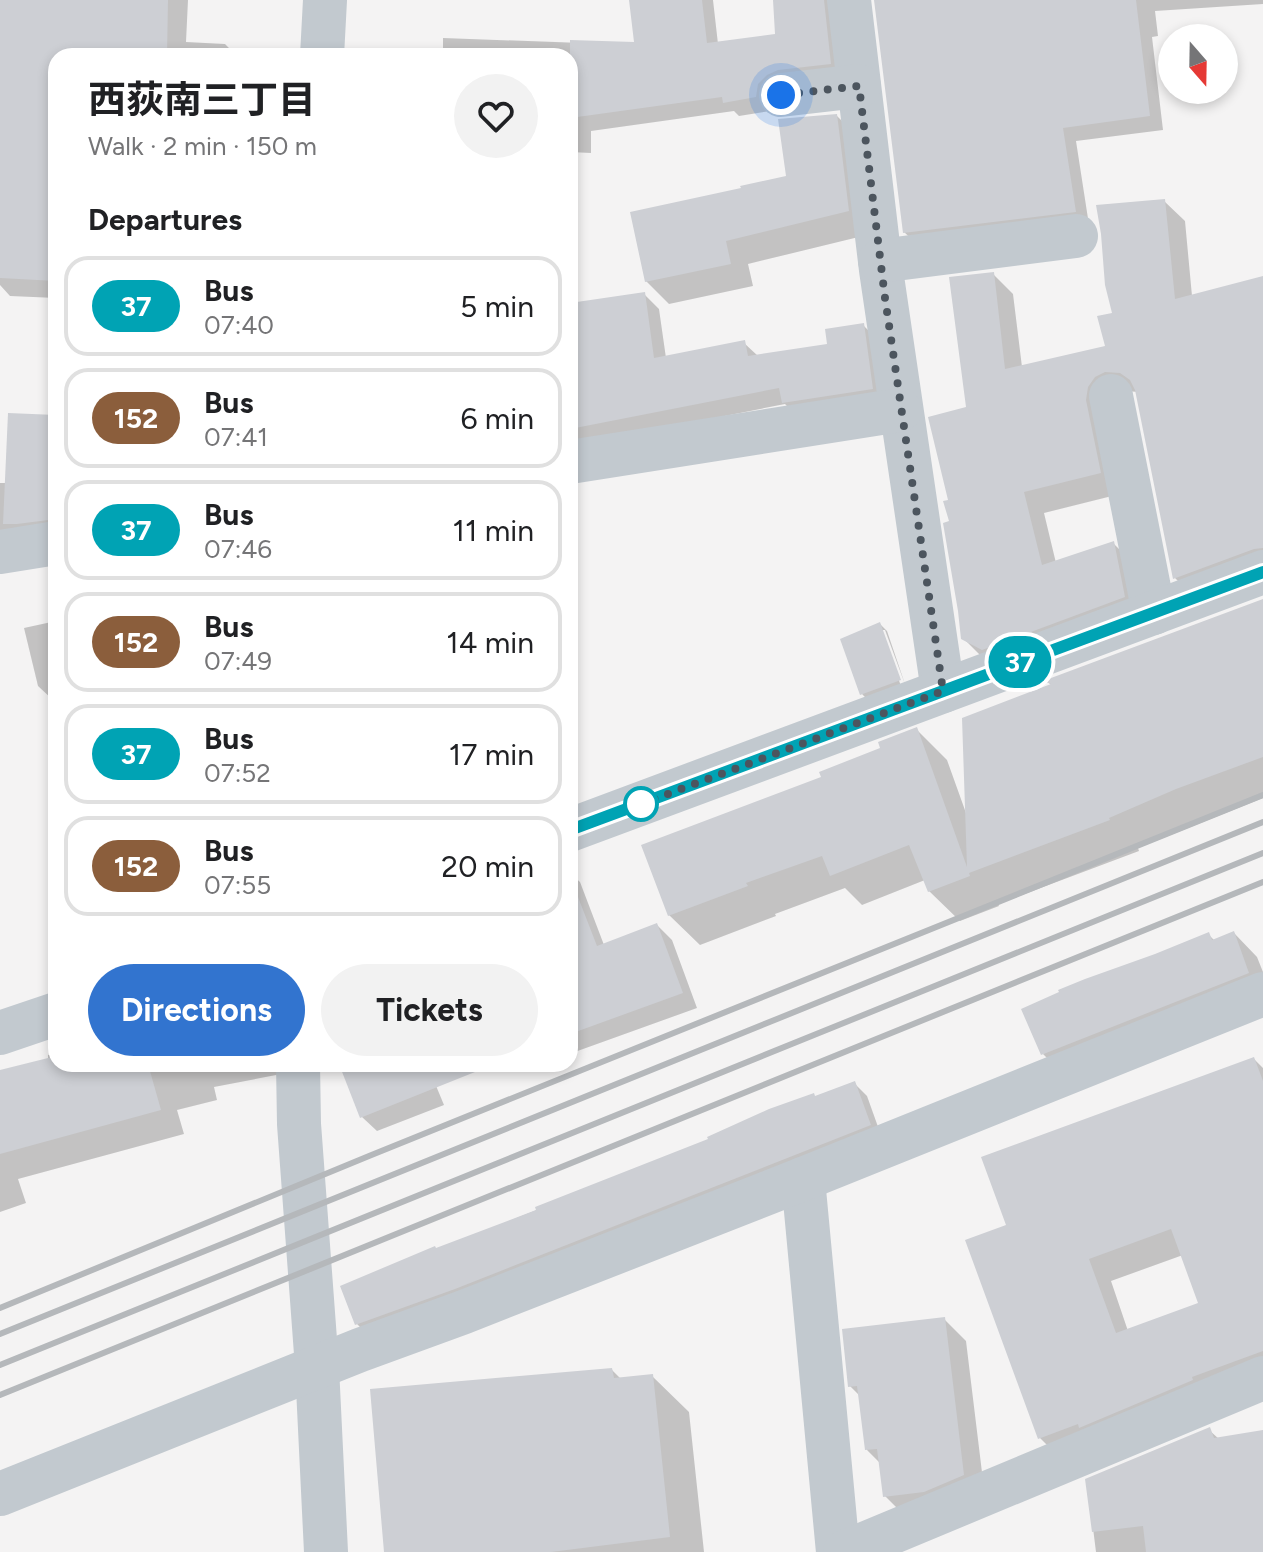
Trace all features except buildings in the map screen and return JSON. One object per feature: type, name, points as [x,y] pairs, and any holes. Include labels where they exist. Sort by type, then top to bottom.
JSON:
[{"type":"street","points":[[322,48],[325,0]]},
{"type":"street","points":[[849,0],[900,410],[943,691]]},
{"type":"street","points":[[781,95],[859,86]]},
{"type":"street","points":[[880,261],[1076,236]]},
{"type":"street","points":[[1111,396],[1154,613]]},
{"type":"street","points":[[578,461],[900,410]]},
{"type":"street","points":[[0,552],[48,544]]},
{"type":"street","points":[[578,827],[1263,572]]},
{"type":"street","points":[[0,1494],[317,1367],[803,1179],[1263,994]]},
{"type":"street","points":[[0,1033],[48,1017]]},
{"type":"street","points":[[298,1072],[326,1552]]},
{"type":"street","points":[[803,1179],[838,1552]]},
{"type":"street","points":[[845,1552],[1263,1378]]},
{"type":"railway","points":[[578,1072],[1263,795]]},
{"type":"railway","points":[[0,1334],[1263,822]]},
{"type":"railway","points":[[0,1365],[1263,853]]},
{"type":"railway","points":[[0,1395],[1263,882]]},
{"type":"railway","points":[[0,1308],[577,1072]]},
{"type":"bus line","name":"37","points":[[578,827],[1263,572]]},
{"type":"route","points":[[641,804],[943,691],[885,298],[859,86],[781,95]]}]
